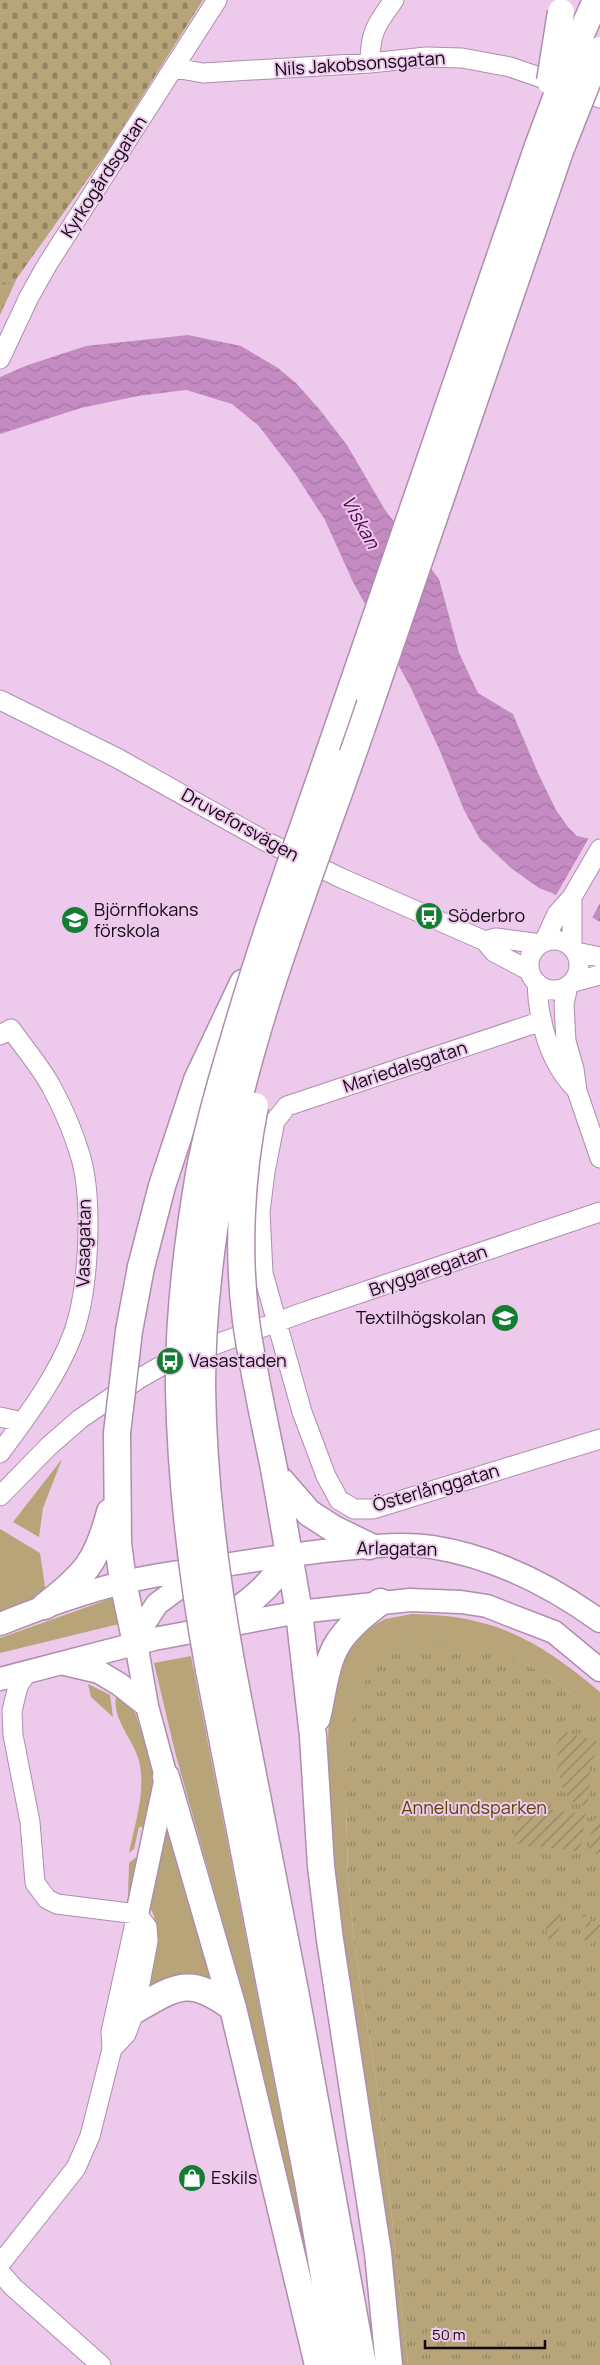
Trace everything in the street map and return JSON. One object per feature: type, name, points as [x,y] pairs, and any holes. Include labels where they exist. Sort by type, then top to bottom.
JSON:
[{"type":"highway","points":[[136,1643],[123,1582],[118,1543],[118,1433],[129,1330],[141,1267],[162,1186],[197,1080],[281,926],[370,704],[431,526],[596,0]]},
{"type":"highway","points":[[549,148],[561,6]]},
{"type":"highway","points":[[339,2365],[220,1669],[202,1385],[212,1242],[224,1171],[281,926],[328,756],[415,504],[549,148],[600,50]]},
{"type":"highway","points":[[281,926],[252,1122],[241,1239],[246,1322],[300,1612],[313,1736],[321,1866],[378,2253],[389,2365]]},
{"type":"highway","points":[[275,1474],[309,1513],[334,1529],[369,1546]]},
{"type":"highway","points":[[45,1606],[74,1584],[94,1559],[103,1540],[117,1487]]},
{"type":"highway","points":[[210,1629],[257,1596],[280,1572],[289,1554]]},
{"type":"highway","points":[[313,1736],[331,1659],[338,1644],[356,1621],[380,1602]]},
{"type":"highway","points":[[220,1669],[306,2044],[363,2365]]},
{"type":"highway","points":[[166,1777],[233,2008],[318,2365]]},
{"type":"highway","points":[[135,2010],[160,1995],[183,1987],[206,1990],[233,2008]]},
{"type":"main road","name":"Arlagatan","points":[[0,1624],[45,1606],[123,1582],[289,1554],[369,1546],[431,1547],[494,1563],[527,1576],[559,1593],[600,1622]]},
{"type":"main road","points":[[137,1914],[166,1777],[147,1706],[136,1643],[149,1614],[156,1604],[208,1567]]},
{"type":"main road","points":[[0,1680],[60,1662],[136,1643],[300,1612],[380,1602],[437,1599],[487,1606],[574,1639],[600,1656]]},
{"type":"main road","points":[[554,1632],[600,1670]]},
{"type":"main road","points":[[60,1662],[99,1672],[119,1684],[147,1706]]},
{"type":"street","name":"Kyrkogårdsgatan","points":[[0,359],[28,297],[175,68],[216,0]]},
{"type":"street","points":[[370,63],[370,40],[377,23],[394,0]]},
{"type":"street","name":"Nils Jakobsonsgatan","points":[[175,68],[202,73],[370,63],[426,57],[471,59],[510,67],[600,98]]},
{"type":"street","name":"Druveforsvägen","points":[[0,700],[117,758],[274,845],[341,878],[484,941],[494,952],[534,977]]},
{"type":"street","points":[[577,1091],[566,1079],[550,1046],[537,999],[532,953],[542,943],[557,914],[572,897],[600,849]]},
{"type":"street","points":[[572,897],[574,949],[580,966],[570,984],[564,1004],[564,1028],[577,1091],[600,1158]]},
{"type":"street","name":"Druveforsvägen","points":[[484,941],[496,938],[542,943]]},
{"type":"street","points":[[542,943],[556,940],[574,949],[600,956]]},
{"type":"street","points":[[534,977],[552,990],[600,976]]},
{"type":"street","name":"Mariedalsgatan","points":[[263,1273],[260,1212],[265,1172],[275,1121],[287,1106],[542,1021]]},
{"type":"street","name":"Vasagatan","points":[[0,1453],[57,1370],[74,1334],[83,1296],[87,1255],[88,1209],[81,1159],[65,1116],[51,1087],[5,1032]]},
{"type":"street","name":"Bryggaregatan","points":[[0,1496],[49,1446],[102,1403],[170,1361],[275,1323],[600,1212]]},
{"type":"street","points":[[227,1340],[241,1323],[257,1296],[263,1273]]},
{"type":"street","name":"Österlånggatan","points":[[263,1273],[275,1323],[302,1412],[326,1476],[339,1500],[354,1509],[382,1506],[600,1439]]},
{"type":"street","points":[[0,1418],[23,1422]]},
{"type":"street","points":[[27,1672],[18,1686],[12,1711],[13,1735],[30,1822],[35,1883],[39,1891],[47,1899],[67,1906],[137,1914],[147,1927],[148,1940],[135,2010],[126,2034],[112,2049]]},
{"type":"street","points":[[0,2264],[76,2168],[90,2136],[112,2049],[112,2032],[137,1914]]},
{"type":"street","points":[[0,2272],[13,2287],[101,2365]]},
{"type":"green space","points":[[0,0],[203,0],[107,152],[17,278],[0,287]]},
{"type":"green space","points":[[17,278],[0,315],[0,287]]},
{"type":"green space","points":[[62,1459],[43,1508],[39,1537],[13,1522]]},
{"type":"green space","points":[[0,1529],[40,1553],[46,1594],[0,1613]]},
{"type":"green space","points":[[118,1596],[123,1623],[0,1653],[0,1638]]},
{"type":"green space","points":[[412,1614],[467,1619],[491,1625],[535,1645],[556,1658],[600,1692],[600,1715],[537,1670],[510,1657],[497,1654],[346,1807],[348,1873],[354,1942],[378,2093],[408,2365],[398,2365],[353,2047],[327,1803],[328,1742],[329,1715],[336,1662],[355,1641],[373,1626],[385,1619]]},
{"type":"green space","name":"Annelundsparken","points":[[416,1645],[475,1648],[509,1656],[545,1675],[600,1715],[600,2365],[408,2365],[378,2093],[354,1942],[348,1873],[346,1806],[350,1730],[361,1687],[382,1658]]},
{"type":"green space","points":[[191,1656],[296,2194],[309,2269],[307,2270],[247,2009],[175,1752],[154,1663]]},
{"type":"green space","points":[[88,1684],[110,1695],[113,1717],[91,1697]]},
{"type":"green space","points":[[117,1693],[129,1703],[136,1715],[153,1770],[153,1785],[144,1827],[139,1827],[134,1849],[129,1853],[139,1809],[141,1776],[138,1756],[117,1711]]},
{"type":"green space","points":[[566,1732],[597,1741],[594,1759],[588,1766],[591,1777],[587,1807],[570,1801],[559,1776],[557,1760],[559,1733]]},
{"type":"green space","points":[[520,1805],[586,1815],[580,1852],[513,1843]]},
{"type":"green space","points":[[594,1816],[600,1817],[600,1855],[588,1853]]},
{"type":"green space","points":[[165,1824],[211,1982],[144,1994],[156,1933],[152,1912],[146,1906]]},
{"type":"green space","points":[[135,1858],[138,1859],[136,1889],[128,1897],[129,1863]]},
{"type":"green space","points":[[564,1899],[558,1926],[560,1935],[550,1942],[546,1928],[547,1922]]},
{"type":"green space","points":[[580,1914],[590,1916],[590,1924],[600,1925],[599,1936],[588,1947],[582,1936],[585,1934],[587,1918],[579,1917]]},
{"type":"water","name":"Viskan","points":[[188,335],[241,346],[278,368],[296,383],[347,445],[385,510],[439,579],[459,653],[478,693],[513,714],[556,810],[568,827],[577,836],[600,841],[600,922],[552,893],[539,888],[511,868],[480,839],[464,810],[411,688],[353,582],[325,520],[294,472],[258,425],[232,404],[186,390],[138,396],[81,408],[0,434],[0,377],[28,365],[86,346]]},
{"type":"pier","name":"Söderbro","points":[[590,836],[600,838],[600,903],[591,920],[555,897]]},
{"type":"place","name":"Söderbro","points":[[429,916]]},
{"type":"place","name":"Björnflokans förskola","points":[[75,920]]},
{"type":"place","name":"Textilhögskolan","points":[[505,1318]]},
{"type":"place","name":"Vasastaden","points":[[170,1361]]},
{"type":"place","name":"Eskils","points":[[192,2178]]}]
